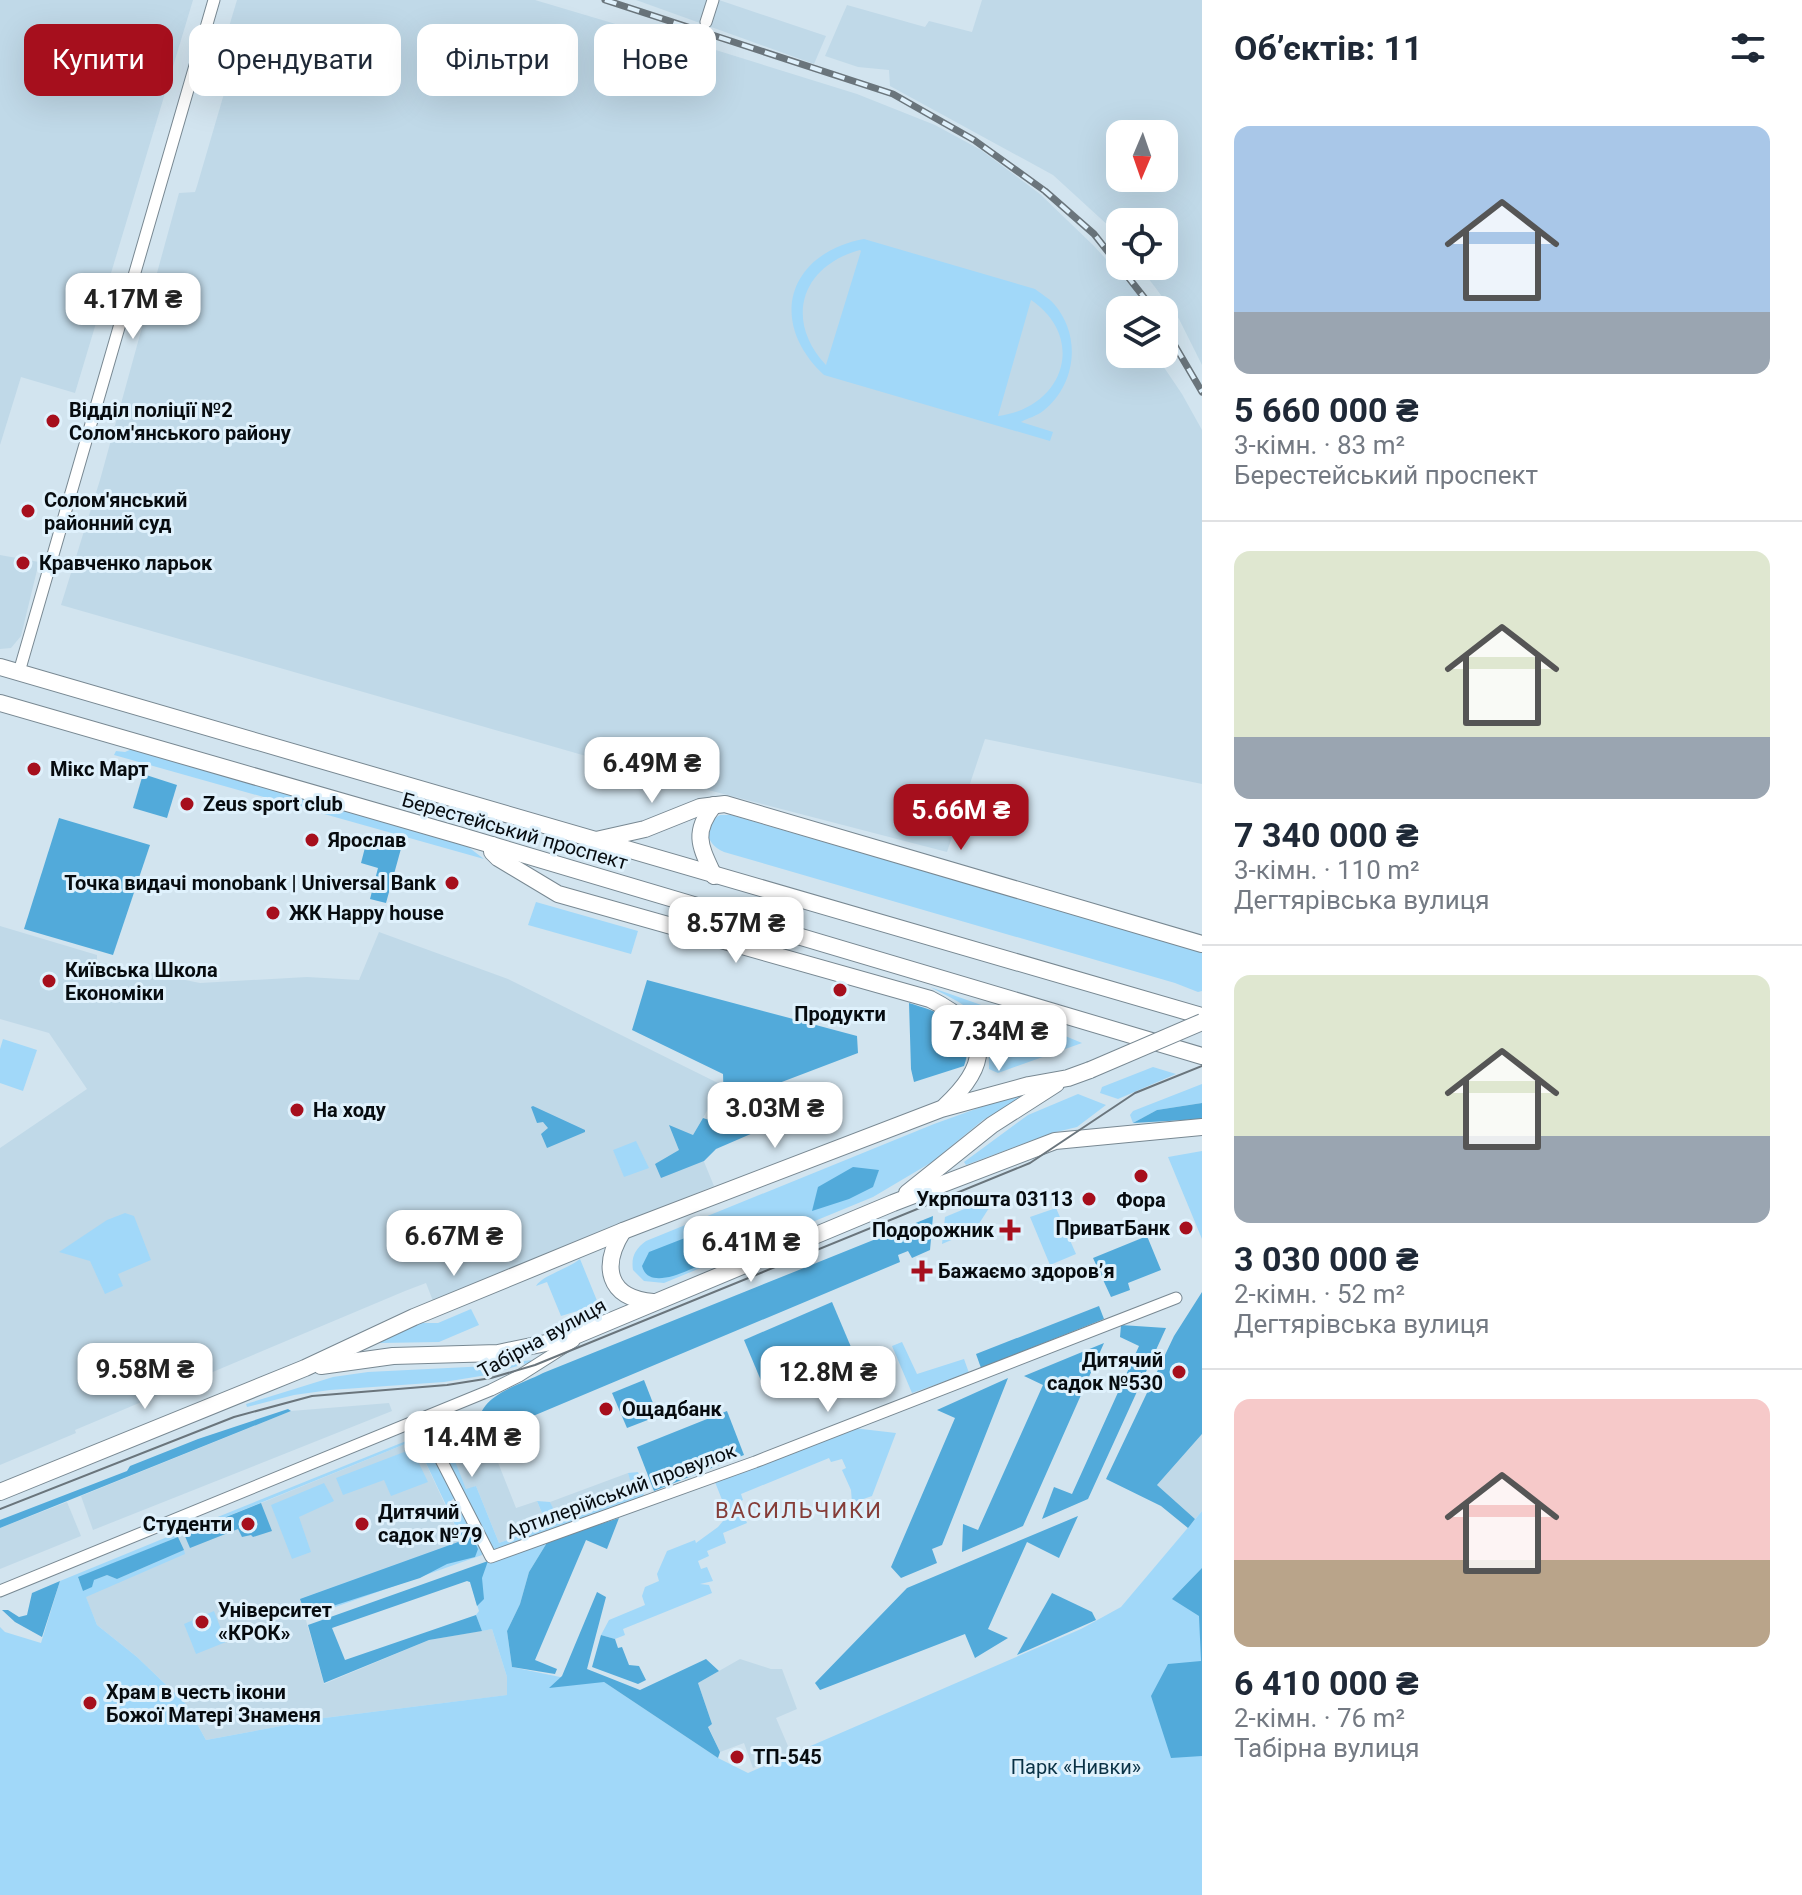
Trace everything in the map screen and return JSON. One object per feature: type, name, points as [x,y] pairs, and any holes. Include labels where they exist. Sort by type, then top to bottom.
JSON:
[{"type":"main road","name":"Берестейський проспект","points":[[0,667],[1202,1016]]},
{"type":"main road","name":"Берестейський проспект","points":[[1,707],[492,845],[1202,1056]]},
{"type":"main road","points":[[596,840],[645,829],[700,807],[725,804],[1202,944]]},
{"type":"main road","points":[[714,805],[699,835],[700,847],[714,876]]},
{"type":"main road","points":[[492,845],[492,852],[498,858],[558,894],[930,999],[947,1008],[973,1032],[979,1061],[961,1091],[941,1109]]},
{"type":"main road","points":[[0,1492],[305,1368],[414,1317],[623,1231],[941,1109],[1068,1078],[1202,1022]]},
{"type":"main road","points":[[893,1203],[992,1125],[1068,1078]]},
{"type":"main road","name":"Табірна вулиця","points":[[593,1329],[893,1203],[1055,1141],[1202,1127]]},
{"type":"main road","points":[[623,1231],[610,1257],[614,1283],[623,1294],[635,1301],[655,1302]]},
{"type":"main road","points":[[305,1368],[393,1356],[498,1353],[534,1347],[593,1329]]},
{"type":"street","points":[[19,672],[214,0]]},
{"type":"street","points":[[706,22],[713,0]]},
{"type":"street","name":"Артилерійський провулок","points":[[420,1419],[491,1557],[755,1462],[1176,1298]]},
{"type":"street","name":"Табірна вулиця","points":[[0,1591],[456,1404],[519,1376],[593,1329]]},
{"type":"shaded area","points":[[0,0],[193,0],[173,67],[173,24],[24,24],[24,96],[164,96],[75,393],[21,377],[0,445]]},
{"type":"shaded area","points":[[237,0],[535,0],[616,24],[594,24],[594,96],[716,96],[716,50],[857,94],[935,125],[981,150],[1040,194],[1106,259],[1106,280],[1125,280],[1140,296],[1106,296],[1106,368],[1164,368],[1202,430],[1202,784],[985,739],[947,852],[658,777],[657,762],[647,758],[638,771],[61,605],[100,480],[179,193],[195,192],[223,96],[401,96],[401,24],[230,24]]},
{"type":"shaded area","points":[[636,0],[719,0],[826,36],[814,64],[716,29],[716,24],[703,24]]},
{"type":"shaded area","points":[[982,0],[1202,0],[1202,365],[1178,318],[1178,296],[1162,296],[1150,280],[1178,280],[1178,208],[1106,208],[1106,223],[1053,175],[890,86],[889,70],[858,67],[825,56],[847,5],[925,27],[929,21],[972,32]]},
{"type":"shaded area","points":[[0,555],[39,562],[21,636],[11,648],[0,649]]},
{"type":"shaded area","points":[[143,774],[177,785],[167,818],[133,808]]},
{"type":"shaded area","points":[[59,818],[150,845],[113,955],[24,929]]},
{"type":"shaded area","points":[[368,836],[402,845],[386,903],[370,899],[378,868],[361,863]]},
{"type":"shaded area","points":[[0,926],[97,955],[97,962],[200,983],[307,977],[359,980],[379,932],[508,979],[722,1085],[693,1135],[714,1186],[433,1301],[426,1283],[405,1291],[75,1430],[76,1433],[0,1465],[0,1148],[87,1089],[49,1033],[0,1019]]},
{"type":"shaded area","points":[[647,980],[857,1036],[858,1053],[724,1104],[723,1074],[632,1030]]},
{"type":"shaded area","points":[[909,1003],[944,1016],[962,1030],[967,1052],[964,1066],[914,1082]]},
{"type":"shaded area","points":[[1202,1103],[1202,1119],[1133,1123],[1157,1110]]},
{"type":"shaded area","points":[[533,1106],[585,1132],[547,1148],[541,1134],[548,1128],[543,1122],[537,1123]]},
{"type":"shaded area","points":[[743,1110],[753,1133],[716,1149],[704,1161],[661,1178],[655,1164],[679,1150],[669,1125],[693,1135],[703,1118],[712,1121]]},
{"type":"shaded area","points":[[853,1167],[879,1170],[873,1187],[812,1211],[818,1187]]},
{"type":"shaded area","points":[[933,1216],[930,1250],[912,1258],[908,1251],[898,1255],[900,1262],[502,1429],[484,1428],[479,1421],[487,1404],[513,1386]]},
{"type":"shaded area","points":[[726,1222],[751,1228],[749,1237],[674,1276],[648,1276],[642,1266],[649,1252]]},
{"type":"shaded area","points":[[1147,1236],[1161,1270],[1128,1283],[1130,1290],[1111,1297],[1093,1258]]},
{"type":"shaded area","points":[[1202,1292],[1202,1434],[1157,1485],[1195,1519],[1188,1528],[1161,1506],[1106,1479],[1174,1336]]},
{"type":"shaded area","points":[[832,1302],[851,1347],[762,1383],[744,1340]]},
{"type":"shaded area","points":[[1099,1306],[1104,1319],[981,1368],[976,1354]]},
{"type":"shaded area","points":[[1121,1325],[1166,1328],[1088,1499],[1042,1519],[1054,1487],[1072,1494],[1139,1346],[1120,1337]]},
{"type":"shaded area","points":[[1104,1343],[1023,1526],[962,1552],[963,1524],[978,1530],[1043,1385],[1024,1376]]},
{"type":"shaded area","points":[[1008,1378],[942,1545],[932,1549],[937,1563],[901,1578],[891,1567],[955,1418],[937,1410]]},
{"type":"shaded area","points":[[644,1380],[658,1416],[627,1428],[612,1393]]},
{"type":"shaded area","points":[[389,1403],[392,1411],[93,1530],[81,1496],[291,1411]]},
{"type":"shaded area","points":[[288,1409],[291,1411],[0,1528],[0,1520],[127,1471],[130,1466]]},
{"type":"shaded area","points":[[727,1411],[744,1455],[654,1491],[637,1447]]},
{"type":"shaded area","points":[[1202,1434],[1202,1511],[1195,1519],[1157,1485]]},
{"type":"shaded area","points":[[462,1435],[465,1440],[474,1437],[480,1454],[493,1450],[516,1508],[537,1501],[547,1525],[499,1543],[476,1486],[466,1490],[446,1441]]},
{"type":"shaded area","points":[[415,1440],[462,1541],[300,1599],[324,1684],[429,1640],[492,1629],[507,1677],[508,1695],[324,1718],[206,1740],[186,1704],[137,1657],[97,1625],[78,1578]]},
{"type":"shaded area","points":[[628,1473],[634,1490],[557,1518],[550,1502]]},
{"type":"shaded area","points":[[67,1502],[81,1536],[0,1569],[0,1528]]},
{"type":"shaded area","points":[[261,1503],[272,1531],[242,1537],[238,1529],[190,1548],[184,1534]]},
{"type":"shaded area","points":[[1078,1516],[1059,1558],[1027,1542],[988,1629],[1008,1638],[975,1658],[965,1634],[820,1690],[815,1683],[907,1588]]},
{"type":"shaded area","points":[[619,1518],[607,1549],[586,1540],[535,1660],[557,1669],[555,1674],[512,1667],[507,1631],[520,1604],[529,1572],[548,1541]]},
{"type":"shaded area","points":[[459,1533],[472,1536],[478,1549],[475,1557],[447,1564],[420,1578],[311,1613],[304,1610],[300,1599],[461,1541]]},
{"type":"shaded area","points":[[178,1537],[184,1550],[117,1579],[107,1575],[94,1580],[92,1587],[83,1591],[78,1577]]},
{"type":"shaded area","points":[[488,1561],[482,1578],[484,1599],[477,1606],[470,1582],[467,1581],[332,1628],[345,1660],[476,1615],[482,1631],[429,1640],[324,1683],[308,1625]]},
{"type":"shaded area","points":[[1202,1568],[1202,1756],[1171,1758],[1151,1696],[1168,1664],[1201,1661],[1199,1616],[1172,1599]]},
{"type":"shaded area","points":[[60,1581],[42,1637],[15,1622],[2,1610],[19,1617],[27,1615],[32,1593]]},
{"type":"shaded area","points":[[597,1592],[606,1597],[587,1669],[640,1690],[706,1659],[719,1671],[698,1683],[712,1724],[708,1727],[720,1752],[718,1758],[604,1682],[549,1688],[562,1676]]},
{"type":"shaded area","points":[[1052,1593],[1092,1612],[1096,1620],[1017,1655]]},
{"type":"shaded area","points":[[601,1635],[615,1639],[629,1665],[639,1666],[646,1680],[638,1684],[592,1667]]},
{"type":"shaded area","points":[[740,1659],[771,1669],[782,1669],[797,1709],[776,1718],[791,1753],[753,1768],[744,1743],[720,1752],[708,1726],[712,1724],[698,1683]]},
{"type":"green space","points":[[864,239],[1035,289],[1052,302],[1069,331],[1072,345],[1068,374],[1054,400],[1041,413],[1021,422],[1053,432],[1050,441],[824,375],[806,355],[796,333],[792,312],[794,292],[803,274],[818,259],[838,247]],"holes":[[[861,251],[826,365],[813,348],[805,330],[805,297],[824,268]],[[1031,300],[1048,316],[1059,333],[1063,351],[1060,369],[1052,386],[1039,400],[1021,410],[998,416]]]},
{"type":"green space","points":[[132,749],[467,846],[484,859],[114,755],[116,751]]},
{"type":"green space","points":[[720,815],[731,815],[1202,952],[1202,991],[724,852],[713,845],[708,835],[710,824]]},
{"type":"green space","points":[[536,902],[638,931],[631,954],[528,925]]},
{"type":"green space","points":[[930,987],[1004,1013],[1002,1021],[1055,1038],[1058,1033],[1082,1043],[998,1073],[989,1069],[986,1037],[976,1016]]},
{"type":"green space","points":[[3,1039],[37,1050],[23,1091],[0,1083]]},
{"type":"green space","points":[[1153,1067],[1176,1074],[1118,1099],[1100,1093],[1102,1087]]},
{"type":"green space","points":[[1202,1084],[1202,1103],[1157,1110],[1133,1123],[1130,1115],[1133,1111]]},
{"type":"green space","points":[[1031,1089],[1033,1092],[983,1120],[932,1162],[873,1197],[664,1283],[644,1281],[633,1270],[635,1254],[646,1241],[934,1124]]},
{"type":"green space","points":[[1078,1094],[1106,1105],[1077,1127],[1052,1133],[966,1165],[964,1162],[1028,1115]]},
{"type":"green space","points":[[636,1141],[649,1168],[624,1177],[613,1150]]},
{"type":"green space","points":[[1202,1151],[1202,1239],[1168,1157]]},
{"type":"green space","points":[[986,1200],[989,1208],[975,1230],[942,1244],[945,1217]]},
{"type":"green space","points":[[1056,1208],[1076,1254],[1050,1265],[1030,1217]]},
{"type":"green space","points":[[125,1213],[134,1216],[151,1260],[118,1274],[123,1286],[105,1294],[90,1261],[59,1252],[107,1220]]},
{"type":"green space","points":[[580,1259],[600,1308],[561,1316],[547,1282],[536,1286]]},
{"type":"green space","points":[[471,1309],[479,1325],[439,1342],[378,1341],[418,1323],[438,1323]]},
{"type":"green space","points":[[902,1342],[917,1374],[964,1359],[969,1373],[912,1393],[892,1346]]},
{"type":"green space","points":[[531,1360],[487,1375],[444,1382],[330,1390],[247,1407],[246,1404],[333,1377]]},
{"type":"green space","points":[[458,1415],[470,1434],[447,1441],[466,1489],[476,1486],[499,1543],[547,1525],[537,1501],[550,1502],[558,1518],[633,1490],[628,1473],[638,1472],[645,1491],[643,1496],[492,1550],[429,1427],[437,1418]]},
{"type":"green space","points":[[853,1428],[896,1433],[872,1496],[852,1503],[851,1490],[842,1470],[846,1468],[842,1459],[831,1462],[829,1458],[741,1494],[743,1500],[734,1505],[738,1513],[742,1511],[747,1523],[723,1533],[726,1543],[707,1551],[709,1556],[698,1561],[701,1569],[707,1567],[713,1581],[700,1584],[709,1585],[712,1593],[623,1629],[625,1635],[615,1639],[601,1635],[609,1620],[645,1605],[642,1596],[645,1587],[659,1581],[657,1574],[667,1551],[695,1540],[696,1543],[718,1527],[728,1515],[715,1482]]},
{"type":"green space","points":[[421,1435],[458,1495],[446,1505],[415,1440],[184,1534],[183,1531]]},
{"type":"green space","points":[[412,1449],[428,1482],[391,1496],[384,1480],[343,1495],[336,1478]]},
{"type":"green space","points":[[324,1483],[334,1501],[299,1517],[311,1552],[292,1559],[271,1505]]},
{"type":"green space","name":"Парк «Нивки»","points":[[1202,1511],[1202,1895],[0,1895],[0,1627],[5,1632],[41,1643],[60,1581],[177,1533],[178,1537],[78,1578],[84,1591],[94,1580],[107,1575],[117,1579],[184,1550],[185,1554],[86,1597],[97,1625],[137,1657],[186,1704],[206,1740],[324,1718],[507,1695],[507,1677],[492,1629],[482,1631],[476,1615],[479,1611],[470,1582],[467,1581],[488,1561],[548,1541],[529,1572],[520,1604],[507,1631],[512,1667],[604,1682],[718,1758],[748,1773],[1081,1629],[1121,1607]]},
{"type":"green space","points":[[465,1513],[484,1548],[482,1555],[307,1617],[300,1599],[461,1541],[451,1515]]},
{"type":"green space","points":[[214,1611],[226,1642],[196,1654],[184,1624]]},
{"type":"tram line","points":[[0,1509],[234,1417],[312,1396],[447,1385],[491,1378],[535,1365],[1030,1163],[1135,1093],[1202,1066]]},
{"type":"railway","points":[[605,0],[893,94],[974,140],[1045,191],[1094,234],[1143,296]]},
{"type":"railway","points":[[1178,351],[1202,392]]},
{"type":"place","name":"Відділ поліції №2 Солом'янського району","points":[[53,421]]},
{"type":"place","name":"Солом'янський районний суд","points":[[28,511]]},
{"type":"place","name":"Кравченко ларьок","points":[[23,563]]},
{"type":"place","name":"Мікс Март","points":[[34,769]]},
{"type":"place","name":"Zeus sport club","points":[[187,804]]},
{"type":"place","name":"Ярослав","points":[[312,840]]},
{"type":"place","name":"Точка видачі monobank | Universal Bank","points":[[452,883]]},
{"type":"place","name":"ЖК Happy house","points":[[273,913]]},
{"type":"place","name":"Київська Школа Економіки","points":[[49,981]]},
{"type":"place","name":"Продукти","points":[[840,990]]},
{"type":"place","name":"На ходу","points":[[297,1110]]},
{"type":"place","name":"Фора","points":[[1141,1176]]},
{"type":"place","name":"Укрпошта 03113","points":[[1089,1199]]},
{"type":"place","name":"ПриватБанк","points":[[1186,1228]]},
{"type":"place","name":"Подорожник","points":[[1010,1230]]},
{"type":"place","name":"Бажаємо здоровʼя","points":[[922,1271]]},
{"type":"place","name":"Дитячий садок №530","points":[[1179,1372]]},
{"type":"place","name":"Ощадбанк","points":[[606,1409]]},
{"type":"place","name":"Студенти","points":[[248,1524]]},
{"type":"place","name":"Дитячий садок №79","points":[[362,1524]]},
{"type":"place","name":"Університет «КРОК»","points":[[202,1622]]},
{"type":"place","name":"Храм в честь ікони Божої Матері Знаменя","points":[[90,1703]]},
{"type":"place","name":"ТП-545","points":[[737,1757]]},
{"type":"district","name":"ВАСИЛЬЧИКИ","points":[[799,1510]]}]
